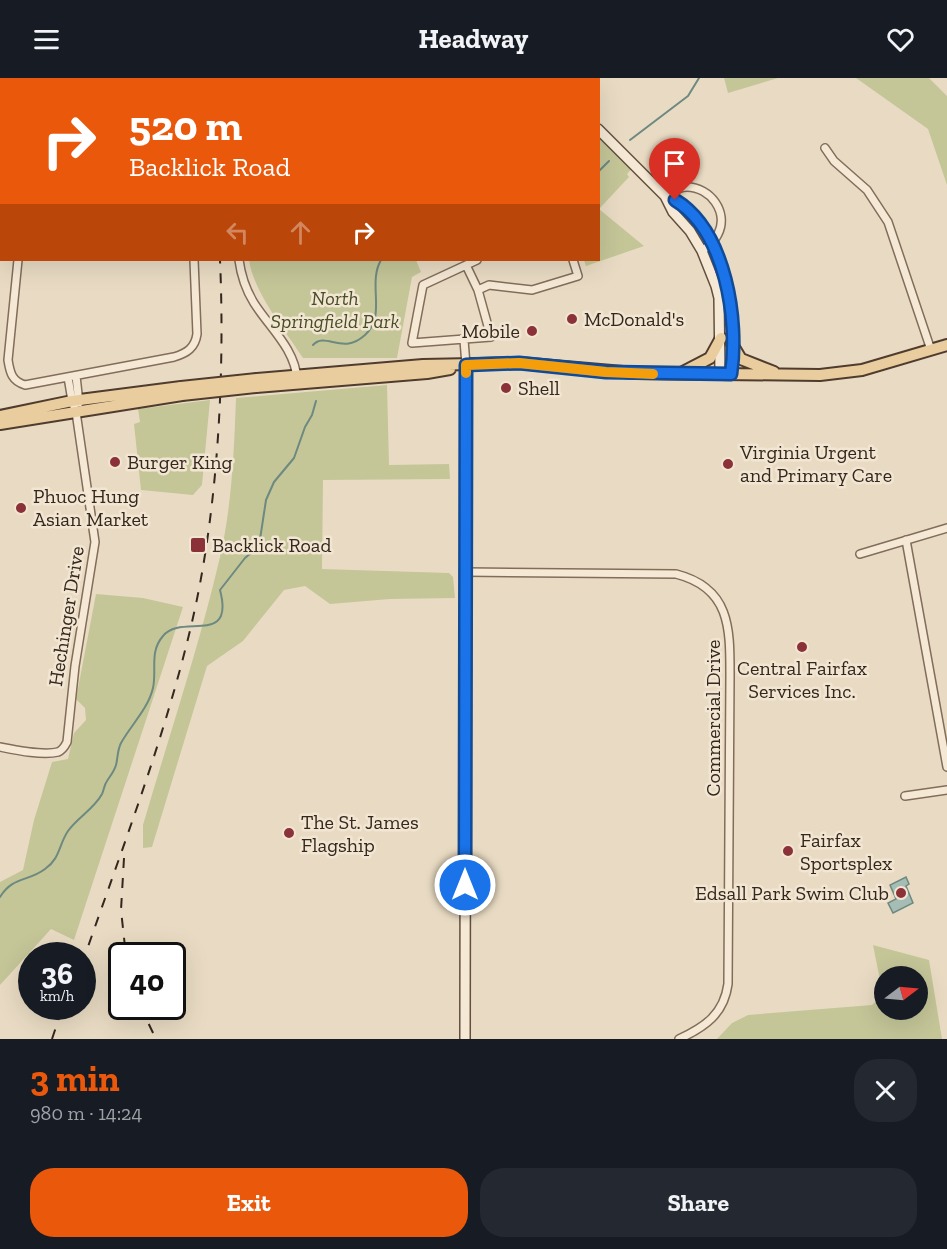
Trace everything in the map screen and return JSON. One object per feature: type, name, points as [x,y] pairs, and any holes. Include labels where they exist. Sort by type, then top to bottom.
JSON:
[{"type":"main road","points":[[677,375],[710,358],[721,338]]},
{"type":"main road","points":[[732,344],[741,359],[779,375]]},
{"type":"main road","points":[[0,416],[182,391],[297,379],[427,373],[466,365],[519,363],[606,372],[677,375],[820,375],[862,370],[947,345]]},
{"type":"main road","points":[[0,424],[76,405]]},
{"type":"street","points":[[600,131],[665,196],[683,205],[712,243],[728,291],[732,320],[732,344],[726,374]]},
{"type":"street","points":[[825,148],[834,161],[867,189],[888,222],[931,350]]},
{"type":"street","points":[[665,196],[677,189],[689,187],[699,189],[711,197],[719,208],[720,231],[712,243],[702,251]]},
{"type":"street","points":[[665,196],[673,212],[690,231],[702,251],[716,286],[726,374]]},
{"type":"street","points":[[18,261],[8,354],[12,377],[18,383],[25,385],[174,357],[190,350],[197,334],[194,261]]},
{"type":"street","points":[[239,261],[247,289],[254,303],[287,349],[297,379]]},
{"type":"street","points":[[466,265],[478,290],[491,337],[412,343],[423,285],[466,265],[475,261]]},
{"type":"street","points":[[478,290],[489,285],[532,290],[578,276],[573,261]]},
{"type":"street","points":[[464,340],[466,365],[465,1039]]},
{"type":"street","name":"Hechinger Drive","points":[[0,747],[50,753],[59,752],[67,742],[75,666],[95,542],[72,377]]},
{"type":"street","points":[[860,554],[947,528]]},
{"type":"street","points":[[906,540],[947,767]]},
{"type":"street","name":"Commercial Drive","points":[[466,572],[676,574],[694,579],[707,589],[723,610],[729,627],[730,676],[728,984],[726,998],[715,1016],[703,1027],[679,1039]]},
{"type":"street","points":[[905,796],[947,790]]},
{"type":"green space","points":[[724,78],[778,78],[728,93]]},
{"type":"green space","points":[[856,78],[929,78],[947,96],[947,185],[928,129]]},
{"type":"green space","points":[[600,131],[635,165],[627,174],[629,177],[600,208]]},
{"type":"green space","points":[[600,210],[644,246],[586,266],[584,261],[600,261]]},
{"type":"green space","name":"North Springfield Park","points":[[249,261],[416,261],[421,272],[412,277],[397,358],[303,358],[264,298],[252,273]]},
{"type":"green space","points":[[387,385],[389,465],[449,464],[450,479],[323,480],[322,569],[449,573],[453,577],[455,598],[390,599],[330,604],[305,586],[284,590],[243,641],[207,666],[152,847],[143,848],[143,825],[203,624],[220,557],[232,478],[236,398]]},
{"type":"green space","points":[[210,400],[202,485],[193,495],[141,490],[134,424],[140,422],[138,409]]},
{"type":"green space","points":[[96,594],[143,598],[183,607],[74,940],[51,929],[39,942],[18,942],[18,965],[0,985],[0,882],[23,870],[34,820],[52,762],[68,759],[74,733],[86,720],[85,708],[76,699]]},
{"type":"green space","points":[[873,945],[929,960],[942,1039],[717,1039],[732,1023],[748,1015],[874,1003],[874,1020],[928,1020],[928,966],[877,966]]},
{"type":"shaded area","name":"Edsall Park Swim Club","points":[[906,877],[909,884],[906,886],[913,903],[893,913],[888,903],[896,899],[890,885]]},
{"type":"waterway","points":[[630,140],[688,96],[699,78]]},
{"type":"waterway","points":[[600,170],[609,161]]},
{"type":"waterway","points":[[313,345],[323,340],[349,343],[365,335],[375,318],[376,279],[381,261]]},
{"type":"waterway","points":[[0,897],[15,882],[39,873],[50,865],[68,831],[102,794],[117,762],[121,743],[151,696],[156,648],[163,636],[171,630],[182,627],[213,624],[220,618],[223,607],[220,590],[245,558],[259,546],[266,500],[274,482],[294,458],[316,401]]},
{"type":"railway","points":[[90,942],[142,794],[169,708],[201,579],[218,442],[221,349],[220,261]]},
{"type":"railway","points":[[124,858],[121,910],[124,942]]},
{"type":"railway","points":[[52,1039],[58,1020]]},
{"type":"railway","points":[[147,1020],[156,1039]]},
{"type":"slow traffic","points":[[466,373],[466,365],[519,363],[606,372],[653,374]]},
{"type":"place","name":"McDonald's","points":[[572,319]]},
{"type":"place","name":"Mobile","points":[[532,331]]},
{"type":"place","name":"Shell","points":[[506,388]]},
{"type":"place","name":"Burger King","points":[[115,462]]},
{"type":"place","name":"Virginia Urgent and Primary Care","points":[[728,464]]},
{"type":"place","name":"Phuoc Hung Asian Market","points":[[21,508]]},
{"type":"place","name":"Backlick Road","points":[[198,545]]},
{"type":"place","name":"Central Fairfax Services Inc.","points":[[802,647]]},
{"type":"place","name":"The St. James Flagship","points":[[289,833]]},
{"type":"place","name":"Fairfax Sportsplex","points":[[788,851]]},
{"type":"place","name":"Edsall Park Swim Club","points":[[901,893]]},
{"type":"route","points":[[465,885],[466,365],[519,363],[606,372],[677,375],[731,374],[732,320],[725,277],[712,243],[683,205],[675,200]]}]
